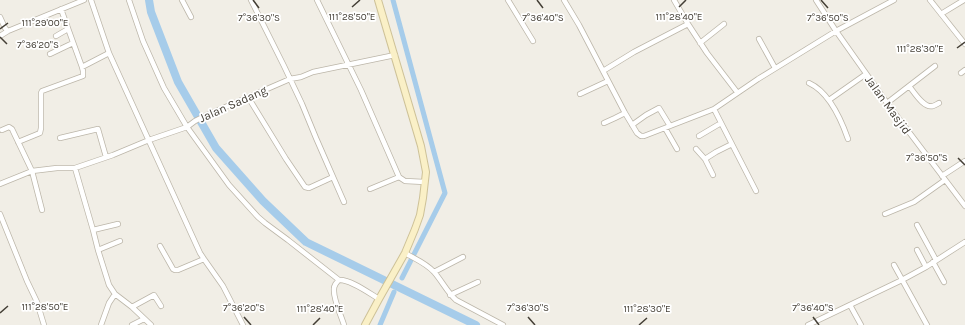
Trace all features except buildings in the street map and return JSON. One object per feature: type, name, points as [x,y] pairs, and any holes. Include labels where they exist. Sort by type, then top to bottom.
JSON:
[{"type":"street","points":[[0,36],[8,31],[84,0]]},
{"type":"street","points":[[91,0],[109,52],[204,259],[223,286],[243,325]]},
{"type":"street","points":[[129,0],[143,41],[164,88],[187,128],[229,185],[258,217],[339,280],[354,284],[379,299]]},
{"type":"street","points":[[182,0],[191,17]]},
{"type":"street","points":[[251,0],[302,104],[344,202]]},
{"type":"street","points":[[317,0],[361,90],[399,177],[405,182],[425,182]]},
{"type":"street","points":[[365,325],[392,276],[407,254],[420,215],[426,172],[422,146],[378,0]]},
{"type":"street","points":[[508,0],[533,41]]},
{"type":"street","points":[[564,0],[579,25],[625,113],[637,133],[641,136],[714,109],[737,92],[836,31],[894,0]]},
{"type":"street","points":[[674,0],[700,43],[737,92]]},
{"type":"street","name":"Jalan Masjid","points":[[816,0],[886,103],[965,206]]},
{"type":"street","points":[[930,0],[964,41]]},
{"type":"street","points":[[941,14],[964,0]]},
{"type":"street","points":[[18,142],[40,133],[42,91],[83,76],[82,67],[60,9]]},
{"type":"street","points":[[0,16],[5,28],[8,31]]},
{"type":"street","points":[[603,71],[634,52],[688,24]]},
{"type":"street","points":[[700,43],[724,24]]},
{"type":"street","points":[[56,36],[68,29]]},
{"type":"street","points":[[759,39],[775,68]]},
{"type":"street","points":[[50,54],[73,43]]},
{"type":"street","points":[[82,67],[109,52]]},
{"type":"street","name":"Jalan Sadang","points":[[0,184],[32,171],[57,168],[75,168],[149,140],[187,128],[195,121],[290,79],[314,72],[395,55]]},
{"type":"street","points":[[886,103],[935,66]]},
{"type":"street","points":[[829,100],[866,74]]},
{"type":"street","points":[[580,94],[608,81]]},
{"type":"street","points":[[809,83],[815,85],[829,100],[843,125],[848,139]]},
{"type":"street","points":[[909,86],[922,103],[930,106],[934,106],[939,103]]},
{"type":"street","points":[[248,97],[305,187],[308,188],[333,177]]},
{"type":"street","points":[[632,125],[659,108],[677,149]]},
{"type":"street","points":[[714,109],[756,191]]},
{"type":"street","points":[[604,123],[625,113]]},
{"type":"street","points":[[700,136],[721,123]]},
{"type":"street","points":[[2,130],[10,127],[18,142],[32,171],[42,210]]},
{"type":"street","points":[[60,138],[98,129],[106,157]]},
{"type":"street","points":[[705,159],[732,144]]},
{"type":"street","points":[[696,149],[705,159],[713,175]]},
{"type":"street","points":[[885,214],[914,202],[965,161]]},
{"type":"street","points":[[75,168],[98,250],[111,289],[151,325]]},
{"type":"street","points":[[370,189],[399,177]]},
{"type":"street","points":[[0,214],[37,302],[44,325]]},
{"type":"street","points":[[93,230],[118,224]]},
{"type":"street","points":[[917,225],[944,282]]},
{"type":"street","points":[[98,250],[120,241]]},
{"type":"street","points":[[808,325],[818,323],[850,305],[902,280],[926,267],[965,242]]},
{"type":"street","points":[[160,246],[175,270],[204,259]]},
{"type":"street","points":[[917,250],[926,267]]},
{"type":"street","points":[[407,254],[434,272],[450,295],[456,300],[503,325]]},
{"type":"street","points":[[434,272],[463,257]]},
{"type":"street","points":[[894,265],[927,325]]},
{"type":"street","points":[[339,280],[334,285],[334,289],[344,325]]},
{"type":"street","points":[[450,295],[478,282]]},
{"type":"street","points":[[101,325],[109,303],[115,294]]},
{"type":"street","points":[[132,307],[154,295],[161,306]]},
{"type":"street","points":[[850,305],[862,325]]},
{"type":"street","points":[[132,325],[144,319]]},
{"type":"waterway","points":[[149,0],[151,12],[178,82],[216,148],[263,201],[306,242],[476,325]]},
{"type":"waterway","points":[[393,0],[445,193],[402,278]]},
{"type":"waterway","points":[[380,325],[394,292]]}]
